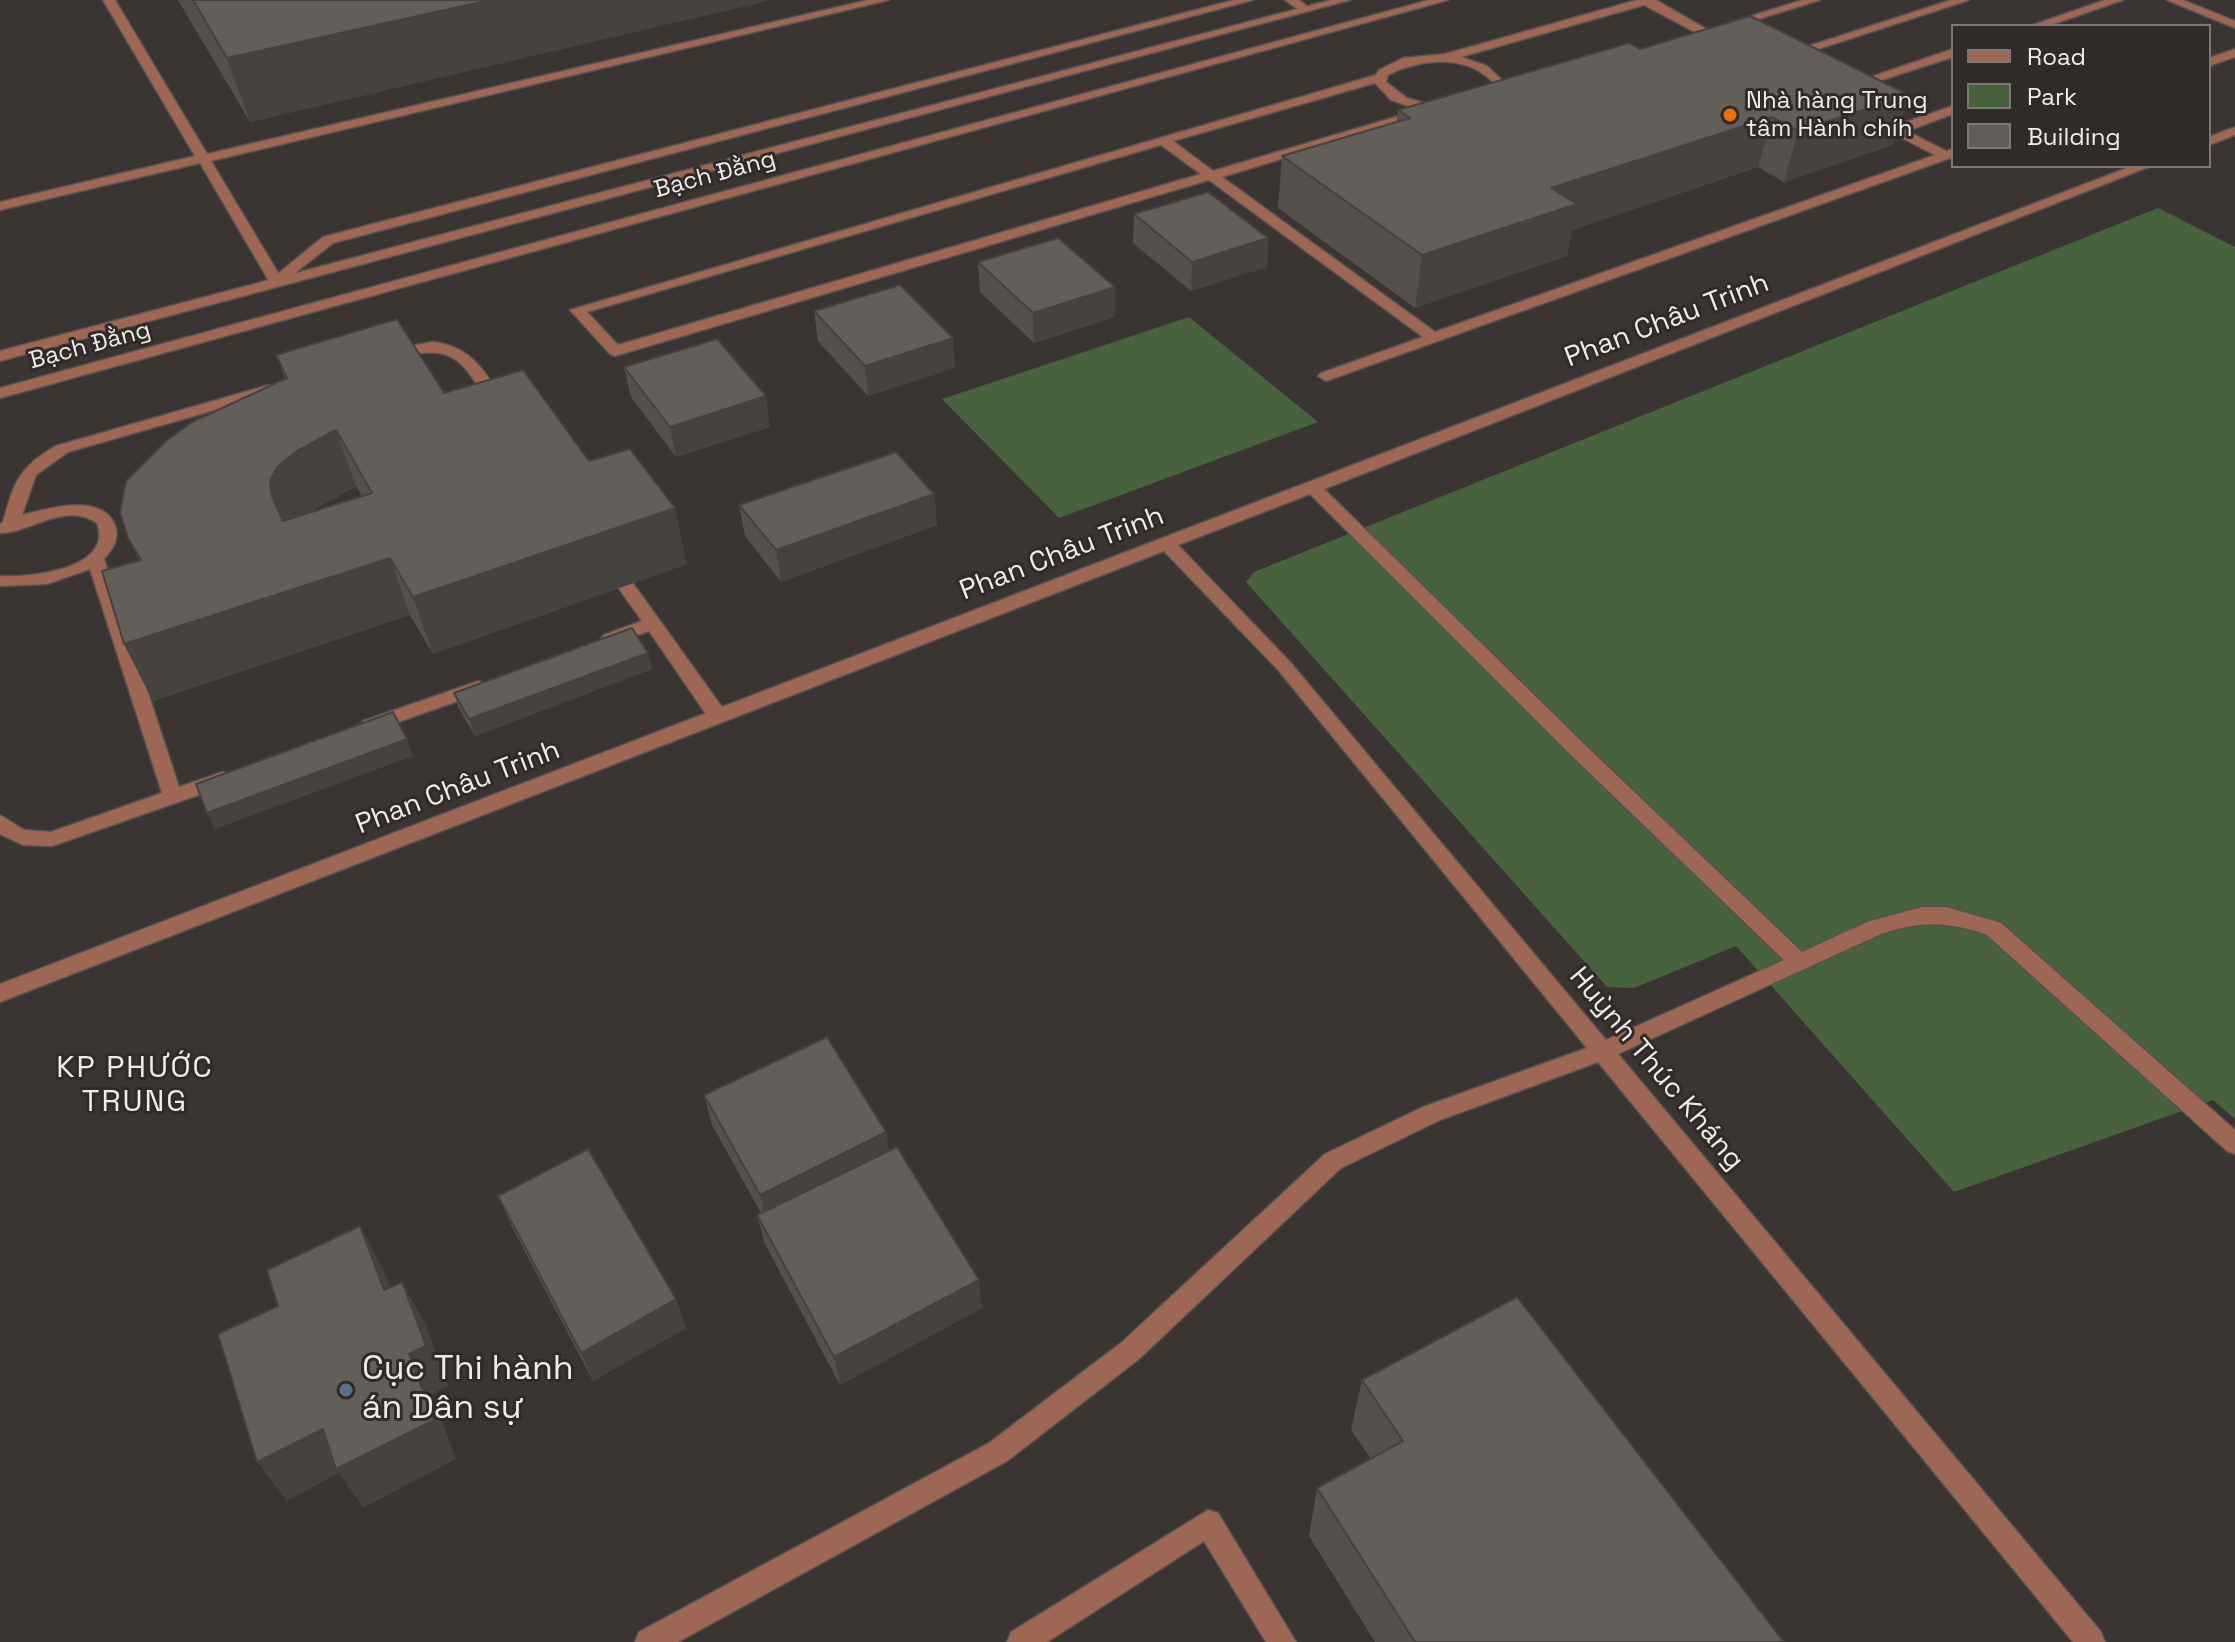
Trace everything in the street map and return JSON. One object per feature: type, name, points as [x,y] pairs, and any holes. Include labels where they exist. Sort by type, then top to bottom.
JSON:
[{"type":"street","points":[[109,0],[276,281]]},
{"type":"street","points":[[0,206],[883,0]]},
{"type":"street","name":"Bạch Đằng","points":[[276,281],[328,240],[1247,0]]},
{"type":"street","points":[[1291,0],[1334,29]]},
{"type":"street","name":"Bạch Đằng","points":[[0,356],[1344,0]]},
{"type":"street","name":"Bạch Đằng","points":[[0,393],[1442,0]]},
{"type":"street","points":[[1690,37],[1814,0]]},
{"type":"street","points":[[1778,58],[1963,0]]},
{"type":"street","points":[[2042,24],[2117,0]]},
{"type":"street","points":[[2173,0],[2235,25]]},
{"type":"street","points":[[1382,77],[577,310],[615,351],[1440,110],[1397,100],[1385,91],[1380,82],[1382,77],[1392,66],[1407,61],[1446,58],[1648,1],[1740,50]]},
{"type":"street","points":[[2197,24],[2216,17]]},
{"type":"street","points":[[2211,61],[2235,53]]},
{"type":"street","points":[[1840,90],[1951,54]]},
{"type":"street","points":[[1446,58],[1474,64],[1494,75],[1500,84],[1498,93]]},
{"type":"street","points":[[1475,107],[1490,101],[1498,93],[1513,89]]},
{"type":"street","points":[[1854,108],[1950,154]]},
{"type":"street","points":[[1896,130],[1951,111]]},
{"type":"street","points":[[2211,140],[2235,131]]},
{"type":"street","points":[[1163,140],[1434,338]]},
{"type":"street","points":[[1326,376],[1950,154]]},
{"type":"street","name":"Phan Châu Trinh","points":[[0,993],[2139,168]]},
{"type":"street","points":[[371,360],[430,344],[450,347],[467,360],[509,419]]},
{"type":"street","points":[[5,528],[24,476],[40,461],[62,449],[236,406],[281,387]]},
{"type":"street","points":[[1312,486],[1578,750],[1799,962]]},
{"type":"street","points":[[0,581],[34,583],[58,578],[95,557],[106,543],[113,523],[92,513],[74,510],[53,511],[5,528]]},
{"type":"street","name":"Huỳnh Thúc Kháng","points":[[1165,542],[1285,667],[2091,1642]]},
{"type":"street","points":[[95,557],[173,798]]},
{"type":"street","points":[[626,586],[717,715]]},
{"type":"street","points":[[592,646],[652,624]]},
{"type":"street","points":[[352,733],[502,678]]},
{"type":"street","points":[[0,822],[7,831],[27,840],[52,839],[248,771]]},
{"type":"street","points":[[649,1642],[998,1452],[1130,1351],[1333,1161],[1403,1124],[1602,1051],[1874,928],[1918,913],[1952,914],[1994,929],[2235,1144]]},
{"type":"street","points":[[1021,1642],[1208,1523],[1282,1642]]},
{"type":"green space","points":[[2158,208],[2235,247],[2235,1119],[2213,1100],[1954,1192],[1736,946],[1634,988],[1607,987],[1246,582],[1254,572]]},
{"type":"green space","points":[[1189,317],[1318,422],[1059,518],[942,399]]},
{"type":"building","points":[[193,0],[490,0],[227,58]]},
{"type":"building","points":[[1750,16],[1909,95],[1798,131],[1772,117],[1551,188],[1577,204],[1422,255],[1282,156],[1410,118],[1398,110],[1629,43],[1640,49]]},
{"type":"building","points":[[1208,192],[1268,238],[1192,262],[1134,214]]},
{"type":"building","points":[[1058,238],[1115,287],[1033,313],[978,262]]},
{"type":"building","points":[[900,285],[953,338],[865,366],[814,311]]},
{"type":"building","points":[[397,319],[444,393],[523,370],[589,461],[630,449],[675,508],[413,597],[390,558],[124,644],[102,571],[141,560],[128,538],[120,512],[126,481],[166,441],[192,422],[287,378],[276,355]],"holes":[[[336,430],[372,493],[283,521],[272,496],[270,481],[277,467],[297,451]]]},
{"type":"building","points":[[717,339],[766,396],[670,427],[624,367]]},
{"type":"building","points":[[896,452],[934,494],[776,550],[739,505]]},
{"type":"building","points":[[632,628],[648,653],[469,719],[454,693]]},
{"type":"building","points":[[393,712],[407,739],[207,813],[196,784]]},
{"type":"building","points":[[827,1037],[886,1132],[760,1195],[704,1095]]},
{"type":"building","points":[[897,1147],[979,1280],[834,1357],[757,1215]]},
{"type":"building","points":[[588,1149],[676,1299],[581,1353],[498,1196]]},
{"type":"building","name":"Cục Thi hành án Dân sự","points":[[360,1226],[384,1290],[402,1282],[426,1346],[409,1354],[434,1420],[336,1469],[323,1429],[257,1462],[218,1334],[278,1306],[267,1270]]},
{"type":"building","points":[[1517,1297],[1784,1642],[1415,1642],[1317,1488],[1403,1441],[1362,1380]]},
{"type":"place","name":"Nhà hàng Trung tâm Hành chíh","points":[[1730,115]]},
{"type":"place","name":"Cục Thi hành án Dân sự","points":[[346,1390]]},
{"type":"district","name":"KP PHƯỚC TRUNG","points":[[135,1086]]}]
